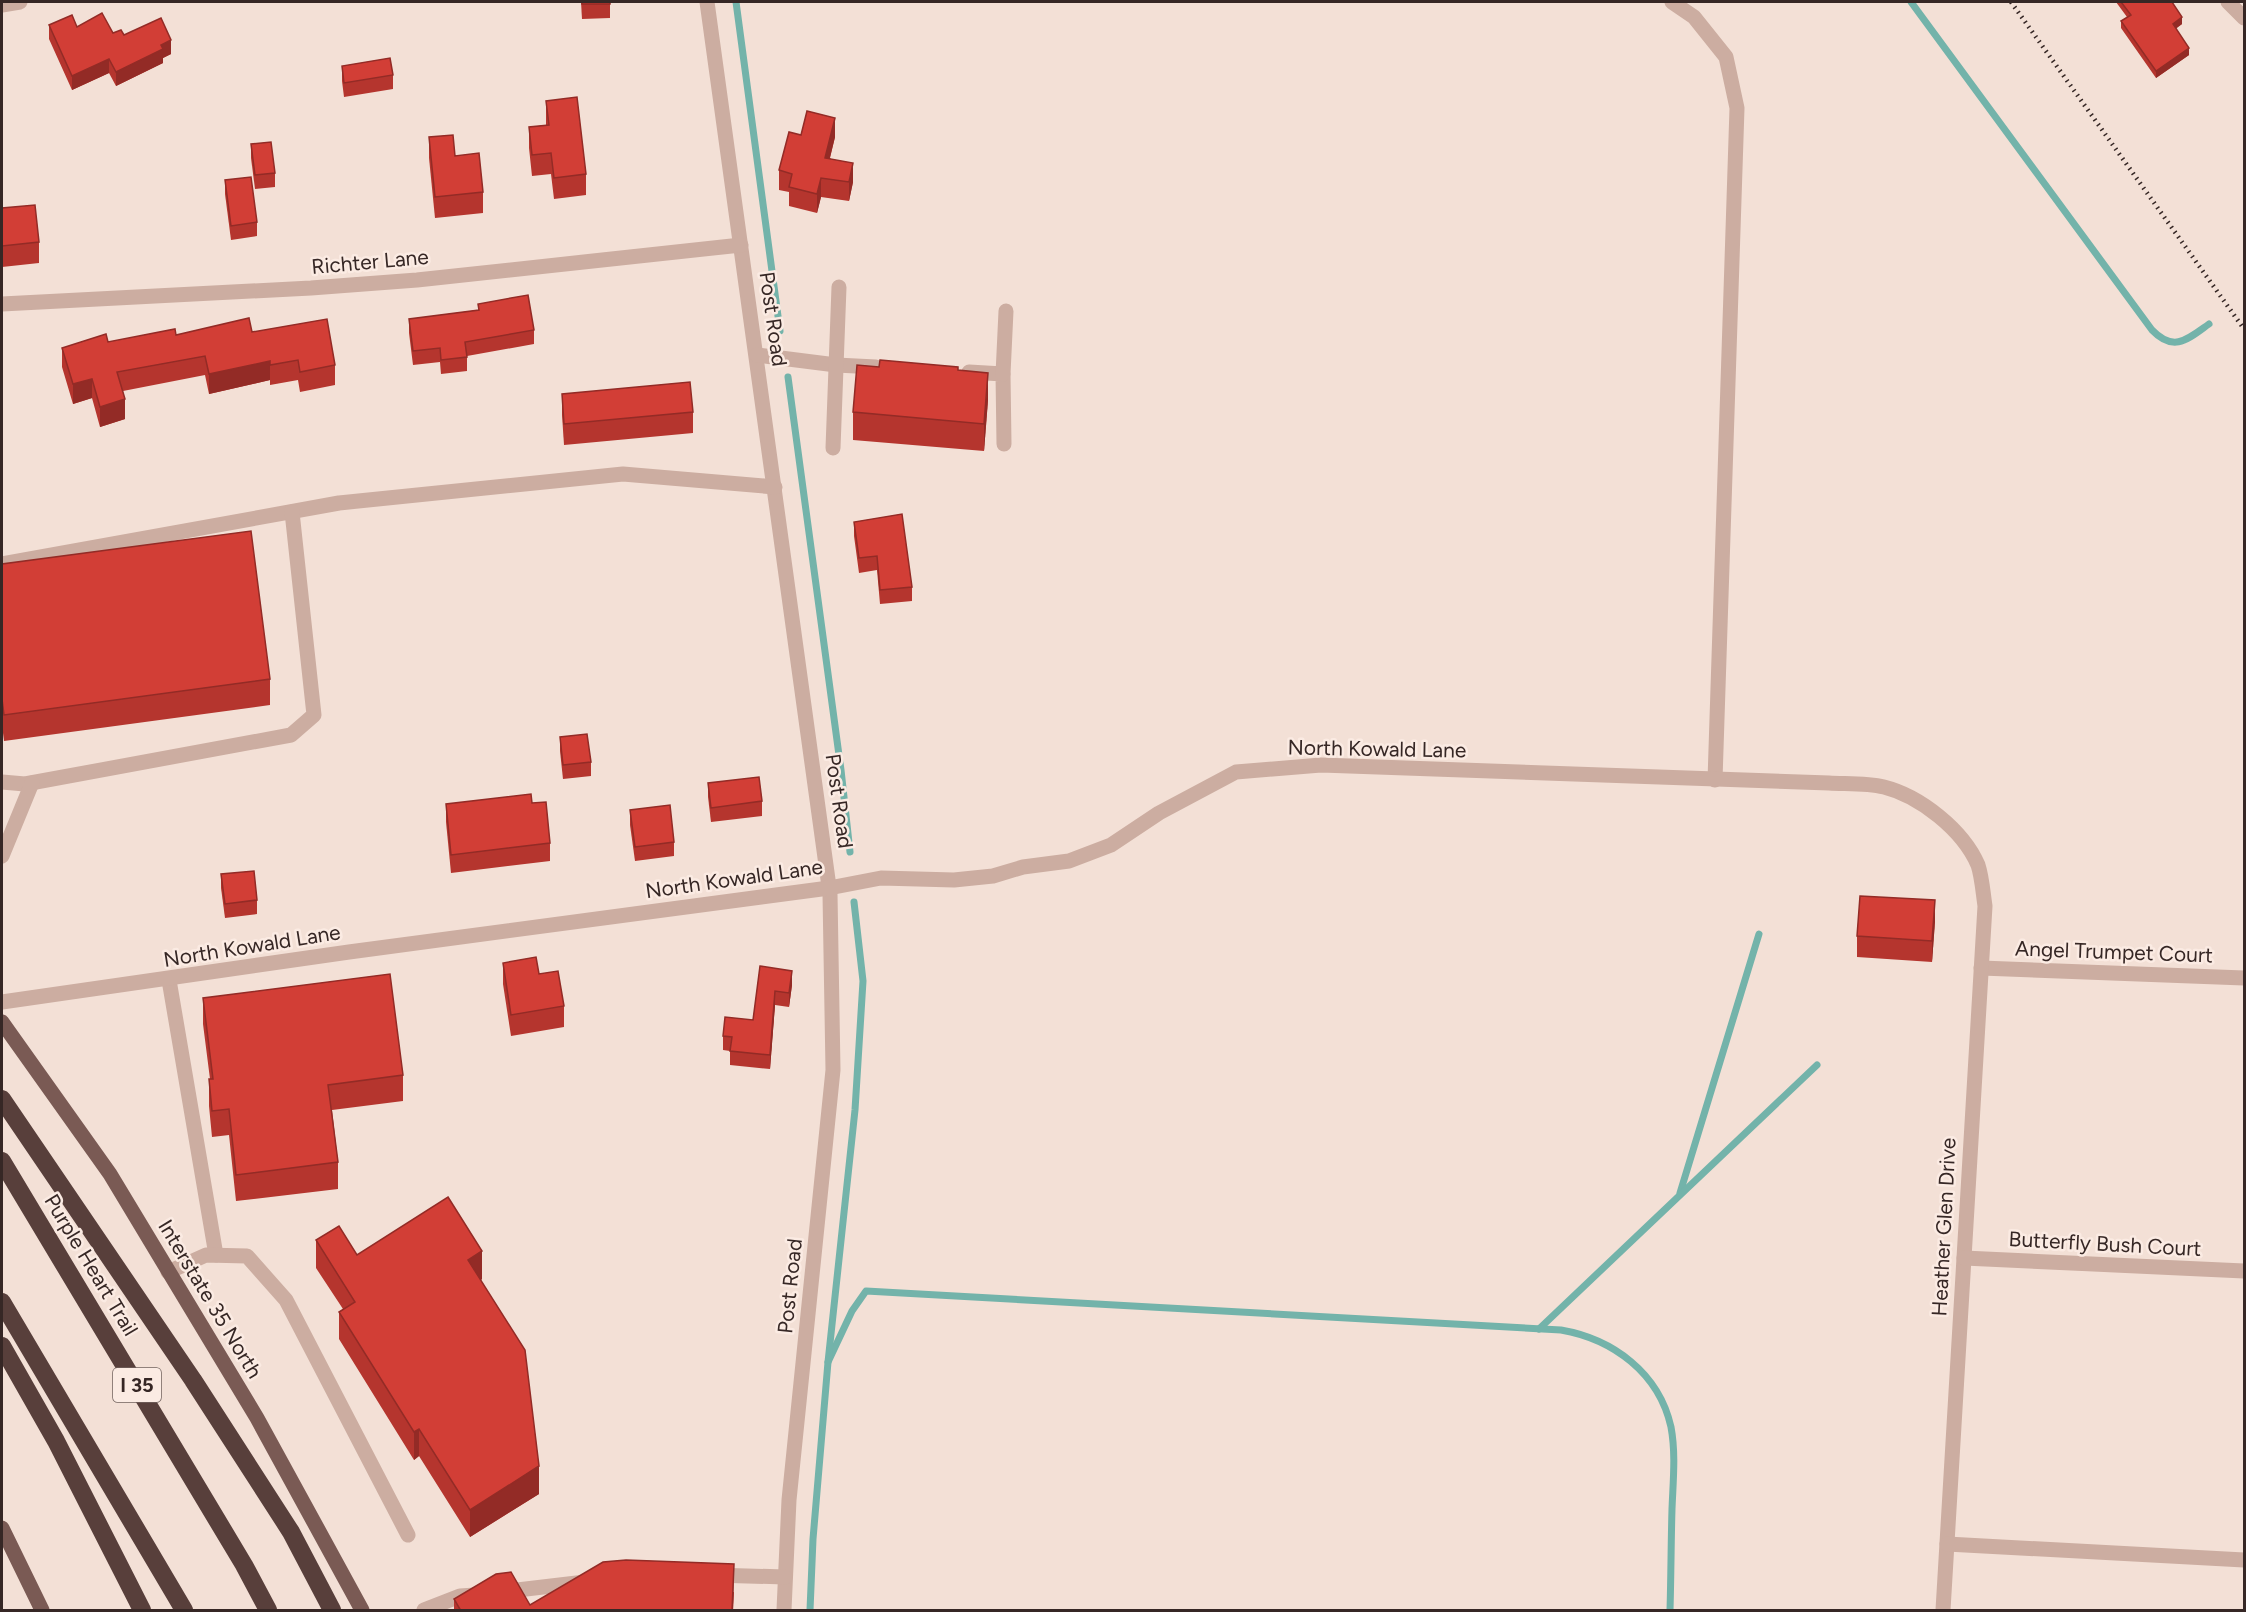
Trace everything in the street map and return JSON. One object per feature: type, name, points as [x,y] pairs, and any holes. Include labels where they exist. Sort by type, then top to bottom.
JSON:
[{"type":"highway","points":[[2,1099],[193,1380],[291,1532],[332,1611]]},
{"type":"highway","name":"Purple Heart Trail","points":[[2,1161],[244,1565],[268,1611]]},
{"type":"highway","points":[[2,1302],[184,1611]]},
{"type":"highway","points":[[2,1346],[56,1441],[142,1611]]},
{"type":"main road","name":"Interstate 35 North","points":[[2,1022],[110,1174],[257,1418],[362,1611]]},
{"type":"main road","points":[[2,1528],[8,1556],[42,1611]]},
{"type":"street","points":[[2,5],[20,2]]},
{"type":"street","name":"Post Road","points":[[707,2],[829,888],[833,1070],[789,1500],[784,1611]]},
{"type":"street","points":[[1672,2],[1694,17],[1726,57],[1737,108],[1715,780]]},
{"type":"street","points":[[2228,2],[2244,18]]},
{"type":"street","name":"Richter Lane","points":[[2,304],[311,288],[417,280],[741,245]]},
{"type":"street","points":[[833,448],[839,287]]},
{"type":"street","points":[[1004,444],[1003,374],[1006,312]]},
{"type":"street","points":[[757,355],[836,365],[896,368]]},
{"type":"street","points":[[956,371],[1003,374]]},
{"type":"street","points":[[2,564],[339,503],[623,474],[775,487]]},
{"type":"street","points":[[2,782],[32,783],[291,735],[314,715],[292,512]]},
{"type":"street","name":"North Kowald Lane","points":[[2,1002],[829,888],[881,878],[954,880],[993,876],[1023,867],[1069,861],[1111,845],[1160,813],[1236,772],[1321,765],[1881,787],[1909,794],[1944,821],[1970,849]]},
{"type":"street","points":[[2,856],[32,783]]},
{"type":"street","name":"Heather Glen Drive","points":[[1943,1611],[1985,906],[1978,866],[1970,849]]},
{"type":"street","name":"Angel Trumpet Court","points":[[1981,968],[2244,978]]},
{"type":"street","points":[[169,980],[216,1255]]},
{"type":"street","points":[[168,1272],[206,1255],[247,1256],[286,1300],[408,1535]]},
{"type":"street","name":"Butterfly Bush Court","points":[[1964,1258],[2244,1271]]},
{"type":"street","points":[[1947,1544],[2244,1560]]},
{"type":"street","points":[[692,1575],[785,1577]]},
{"type":"street","points":[[424,1611],[460,1596],[599,1580]]},
{"type":"building","points":[[582,2],[610,2],[610,4],[582,4]]},
{"type":"building","points":[[2121,2],[2172,2],[2182,17],[2173,24],[2189,48],[2156,71],[2121,21],[2131,15]]},
{"type":"building","points":[[102,13],[113,33],[121,30],[124,35],[161,18],[171,40],[161,45],[163,49],[116,72],[109,59],[72,76],[49,25],[72,15],[77,27]]},
{"type":"building","points":[[390,58],[393,75],[344,83],[342,66]]},
{"type":"building","points":[[577,97],[586,174],[554,178],[551,153],[532,155],[529,127],[549,125],[546,101]]},
{"type":"building","points":[[807,111],[835,118],[825,158],[853,163],[849,182],[821,178],[817,194],[789,187],[792,174],[779,170],[789,132],[801,135]]},
{"type":"building","points":[[453,135],[455,156],[479,153],[483,192],[435,197],[429,137]]},
{"type":"building","points":[[271,142],[275,173],[255,175],[251,144]]},
{"type":"building","points":[[251,177],[257,222],[231,226],[225,180]]},
{"type":"building","points":[[35,205],[39,242],[2,246],[2,208]]},
{"type":"building","points":[[528,295],[534,330],[465,342],[467,357],[441,360],[440,348],[413,351],[409,319],[479,310],[478,304]]},
{"type":"building","points":[[249,318],[252,332],[327,319],[335,365],[300,372],[298,360],[270,365],[270,361],[209,374],[205,356],[117,372],[125,399],[100,407],[92,379],[73,384],[62,348],[106,334],[108,342],[175,329],[176,335]]},
{"type":"building","points":[[880,360],[958,367],[958,370],[988,373],[984,424],[853,412],[857,365],[879,367]]},
{"type":"building","points":[[690,382],[693,412],[564,424],[562,394]]},
{"type":"building","points":[[902,514],[912,587],[880,590],[877,556],[859,558],[854,522]]},
{"type":"building","points":[[251,531],[270,679],[4,715],[2,564]]},
{"type":"building","points":[[587,734],[591,762],[563,765],[560,737]]},
{"type":"building","points":[[759,777],[762,801],[711,808],[708,783]]},
{"type":"building","points":[[531,794],[532,803],[546,802],[550,843],[451,855],[446,804]]},
{"type":"building","points":[[670,805],[674,842],[635,847],[630,810]]},
{"type":"building","points":[[254,871],[257,900],[225,904],[221,874]]},
{"type":"building","points":[[1860,896],[1935,900],[1932,941],[1857,936]]},
{"type":"building","points":[[536,957],[539,974],[558,971],[564,1006],[511,1015],[503,963]]},
{"type":"building","points":[[760,966],[792,971],[789,993],[775,991],[770,1055],[730,1051],[732,1037],[723,1036],[725,1017],[753,1020]]},
{"type":"building","points":[[390,974],[403,1075],[328,1085],[338,1162],[236,1175],[229,1109],[212,1111],[209,1079],[213,1079],[203,998]]},
{"type":"building","points":[[448,1197],[482,1251],[468,1260],[525,1350],[539,1466],[470,1510],[419,1429],[414,1432],[339,1312],[355,1302],[316,1240],[339,1226],[357,1255]]},
{"type":"building","points":[[626,1560],[734,1564],[732,1611],[461,1611],[454,1599],[496,1574],[511,1572],[530,1605],[603,1562]]},
{"type":"waterway","points":[[736,2],[780,331]]},
{"type":"waterway","points":[[1911,2],[2152,330],[2167,341],[2174,342],[2188,339],[2209,324]]},
{"type":"waterway","points":[[788,377],[850,852]]},
{"type":"waterway","points":[[810,1610],[813,1539],[828,1362],[855,1110],[863,981],[854,902]]},
{"type":"waterway","points":[[1680,1193],[1759,934]]},
{"type":"waterway","points":[[1539,1329],[1817,1065]]},
{"type":"waterway","points":[[828,1362],[852,1311],[866,1291],[1561,1330],[1580,1335],[1598,1341],[1631,1362],[1645,1375],[1665,1408],[1673,1437],[1674,1458],[1670,1610]]},
{"type":"railway","points":[[2011,2],[2244,329]]}]
